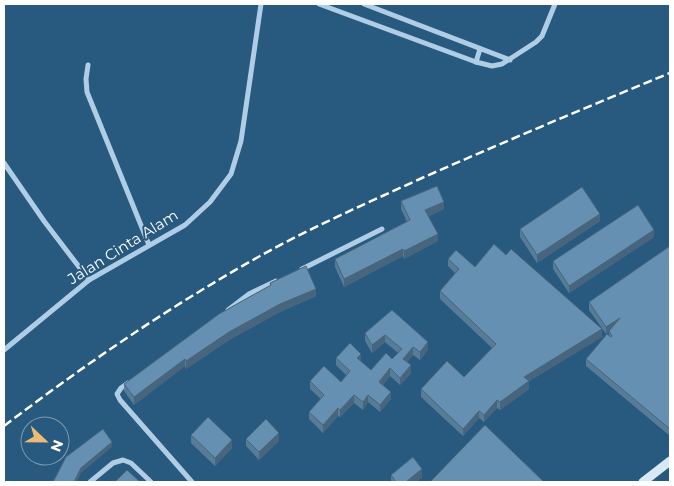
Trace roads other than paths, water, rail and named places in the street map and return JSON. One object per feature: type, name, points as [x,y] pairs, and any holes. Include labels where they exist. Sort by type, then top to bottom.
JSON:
[{"type":"street","name":"Jalan Cinta Alam","points":[[4,350],[89,280],[185,225],[210,202],[231,174],[241,141],[261,4]]},
{"type":"street","points":[[319,4],[476,62],[492,66],[510,60],[542,36],[555,4]]},
{"type":"street","points":[[364,4],[510,60]]},
{"type":"street","points":[[476,62],[480,49]]},
{"type":"street","points":[[88,65],[87,92],[149,245]]},
{"type":"street","points":[[4,163],[44,221],[89,280]]},
{"type":"street","points":[[294,272],[382,229]]},
{"type":"street","points":[[225,312],[249,294],[285,277]]},
{"type":"street","points":[[137,376],[121,388],[117,394],[120,400],[192,482]]},
{"type":"street","points":[[90,482],[113,463],[123,460],[131,463],[152,482]]},
{"type":"street","points":[[644,482],[670,461]]},
{"type":"railway","points":[[4,426],[97,358],[193,295],[280,245],[422,178],[670,73]]}]
